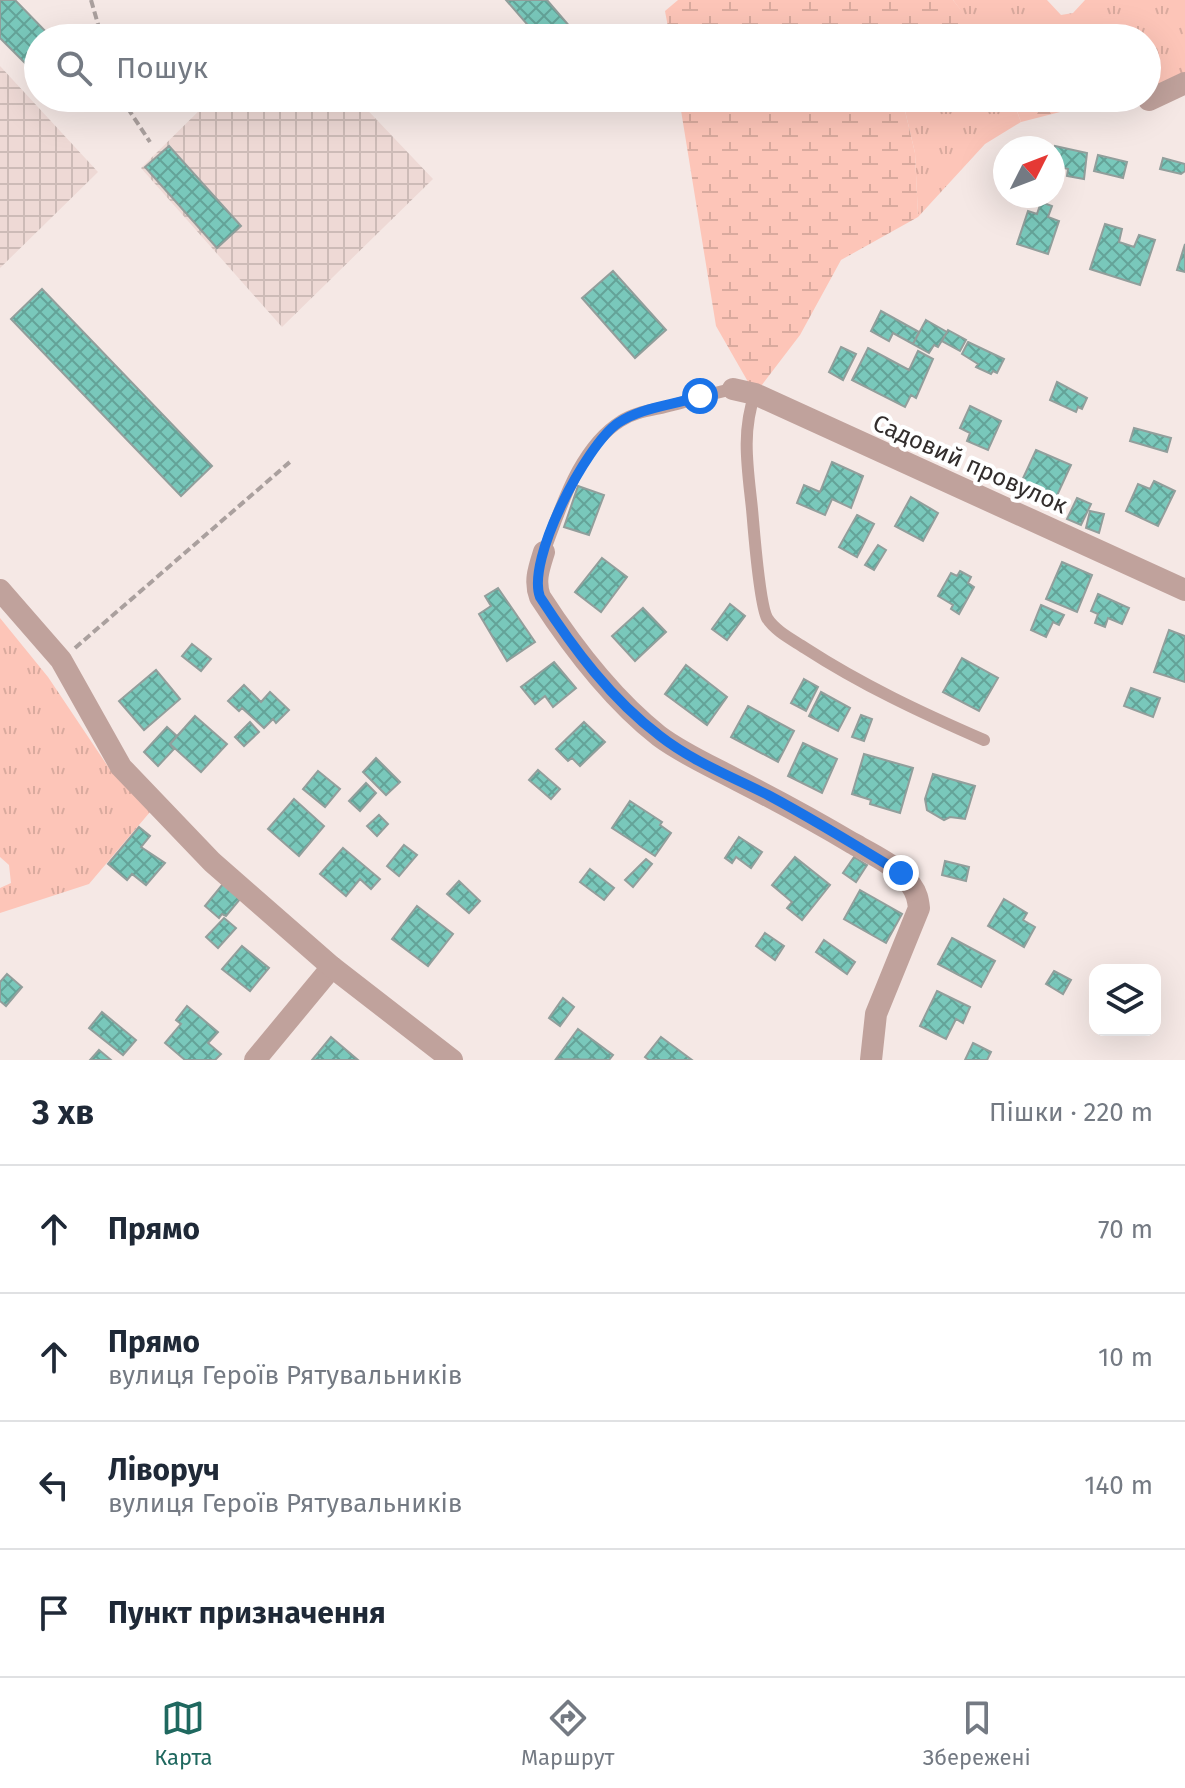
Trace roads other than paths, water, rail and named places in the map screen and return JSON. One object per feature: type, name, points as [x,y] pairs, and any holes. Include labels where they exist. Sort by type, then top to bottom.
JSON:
[{"type":"street","points":[[1161,94],[1185,83]]},
{"type":"street","name":"Садовий провулок","points":[[744,392],[1185,590]]},
{"type":"street","points":[[544,552],[537,574],[536,587],[540,597],[586,662],[615,695],[659,735],[863,849],[901,873],[912,886],[919,908],[876,1014],[871,1060]]},
{"type":"street","points":[[0,590],[61,660],[121,767],[212,862],[332,967],[452,1060]]},
{"type":"street","points":[[255,1060],[332,967]]},
{"type":"lane","points":[[544,552],[580,467],[610,429],[641,413],[744,392],[748,412],[746,448],[767,618],[783,633],[897,702],[984,740]]}]
